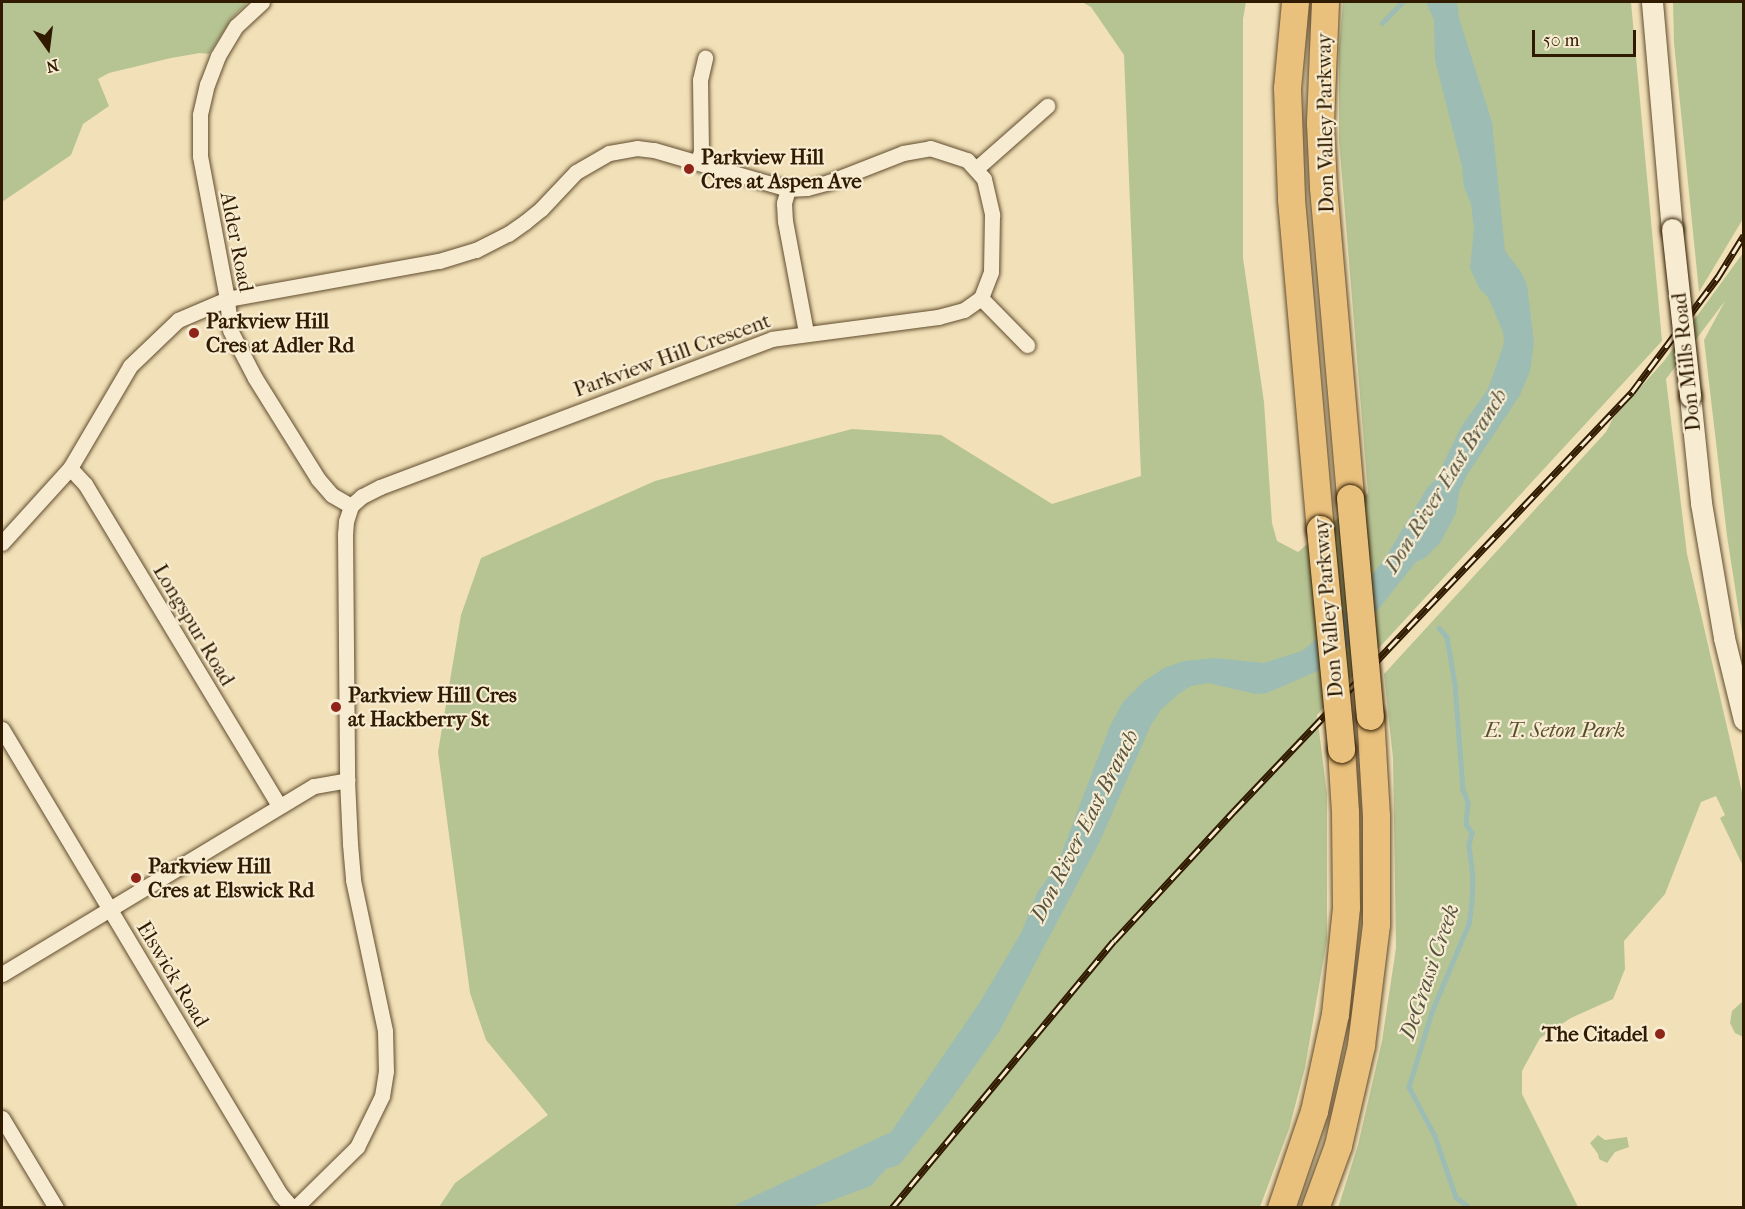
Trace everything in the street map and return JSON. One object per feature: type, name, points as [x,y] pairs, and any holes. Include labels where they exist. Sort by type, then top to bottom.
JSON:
[{"type":"highway","name":"Don Valley Parkway","points":[[1281,1208],[1314,1111],[1335,1014],[1346,907],[1345,812],[1341,749],[1291,199],[1287,88],[1295,2]]},
{"type":"highway","name":"Don Valley Parkway","points":[[1315,1208],[1338,1145],[1361,1045],[1375,935],[1376,816],[1370,716],[1323,188],[1320,123],[1325,2]]},
{"type":"main road","name":"Don Mills Road","points":[[1652,2],[1672,229],[1701,503],[1724,638],[1743,720]]},
{"type":"street","name":"Alder Road","points":[[262,2],[236,26],[218,56],[207,84],[200,115],[200,156],[227,299],[230,330],[255,378],[318,479],[332,495],[351,506]]},
{"type":"street","points":[[698,162],[701,151],[700,80],[705,58]]},
{"type":"street","points":[[977,168],[1047,106]]},
{"type":"street","points":[[2,543],[70,468],[130,366],[178,320],[227,299],[439,261],[476,250],[508,234],[525,222],[542,209],[576,172],[609,153],[637,148],[698,162],[788,189],[807,188],[829,182],[918,148],[944,150],[968,160],[984,179],[992,215],[992,272],[981,298],[1027,345]]},
{"type":"street","points":[[788,189],[784,203],[785,221],[806,332]]},
{"type":"street","name":"Parkview Hill Crescent","points":[[351,506],[363,496],[381,487],[772,339],[806,332],[954,314],[981,298]]},
{"type":"street","name":"Longspur Road","points":[[70,468],[85,484],[279,806]]},
{"type":"street","points":[[294,1208],[336,1170],[361,1140],[382,1096],[386,1071],[385,1031],[353,880],[346,780],[345,534],[351,506]]},
{"type":"street","name":"Elswick Road","points":[[2,729],[280,1194],[294,1208]]},
{"type":"street","points":[[2,974],[314,786],[346,780]]},
{"type":"street","points":[[2,1118],[56,1208]]},
{"type":"green space","points":[[2,2],[248,2],[233,17],[209,54],[200,53],[171,58],[109,73],[98,79],[109,106],[83,124],[71,155],[2,202]]},
{"type":"green space","points":[[1082,2],[1246,2],[1243,19],[1243,258],[1264,402],[1272,523],[1277,541],[1298,552],[1368,493],[1339,140],[1339,48],[1343,2],[1631,2],[1662,341],[1317,715],[1327,794],[1327,939],[1305,1068],[1289,1129],[1260,1207],[439,1207],[455,1183],[548,1115],[486,1040],[470,993],[438,752],[461,615],[481,558],[655,481],[852,429],[941,435],[1052,504],[1141,476],[1124,55],[1091,7]]},
{"type":"green space","points":[[1673,2],[1743,2],[1743,219],[1699,292],[1674,43]]},
{"type":"green space","name":"E. T. Seton Park","points":[[1743,253],[1743,639],[1727,536],[1704,340],[1725,301],[1666,379],[1687,554],[1743,796],[1743,866],[1720,818],[1725,815],[1716,796],[1701,802],[1665,894],[1624,941],[1625,969],[1613,999],[1571,1018],[1540,1038],[1522,1071],[1522,1094],[1578,1207],[1338,1208],[1358,1145],[1382,1041],[1396,948],[1393,758],[1384,674],[1606,432],[1613,418],[1664,361]]},
{"type":"green space","points":[[1743,1001],[1743,1037],[1735,1033],[1730,1023],[1732,1011]]},
{"type":"green space","points":[[1598,1135],[1605,1140],[1627,1137],[1629,1147],[1615,1152],[1607,1163],[1599,1159],[1590,1143]]},
{"type":"water","name":"Don River East Branch","points":[[1426,2],[1457,2],[1459,18],[1492,122],[1505,251],[1521,272],[1527,285],[1534,342],[1530,371],[1520,395],[1467,475],[1459,492],[1456,513],[1440,543],[1425,558],[1416,562],[1349,646],[1320,670],[1267,693],[1256,694],[1208,683],[1191,686],[1161,710],[1151,725],[1100,841],[999,1032],[948,1104],[899,1165],[886,1169],[871,1186],[805,1208],[729,1208],[891,1132],[980,1002],[1021,933],[1037,893],[1057,865],[1110,726],[1123,702],[1143,682],[1164,668],[1184,661],[1215,658],[1264,663],[1302,651],[1315,640],[1348,608],[1387,555],[1427,488],[1435,480],[1461,427],[1488,389],[1504,343],[1503,332],[1488,297],[1479,288],[1470,268],[1474,229],[1471,204],[1464,187],[1462,167],[1435,60],[1434,20]]},
{"type":"waterway","points":[[1382,23],[1402,2]]},
{"type":"waterway","name":"DeGrassi Creek","points":[[1439,628],[1447,637],[1455,684],[1463,790],[1468,802],[1466,824],[1472,833],[1469,845],[1473,876],[1472,901],[1469,924],[1432,1012],[1409,1087],[1435,1136],[1456,1197],[1470,1208]]},
{"type":"railway","points":[[892,1208],[1114,941],[1234,811],[1632,392],[1718,277],[1744,235]]},
{"type":"place","name":"Parkview Hill Cres at Aspen Ave","points":[[689,169]]},
{"type":"place","name":"Parkview Hill Cres at Adler Rd","points":[[194,333]]},
{"type":"place","name":"Parkview Hill Cres at Hackberry St","points":[[336,707]]},
{"type":"place","name":"Parkview Hill Cres at Elswick Rd","points":[[136,878]]},
{"type":"place","name":"The Citadel","points":[[1660,1034]]}]
